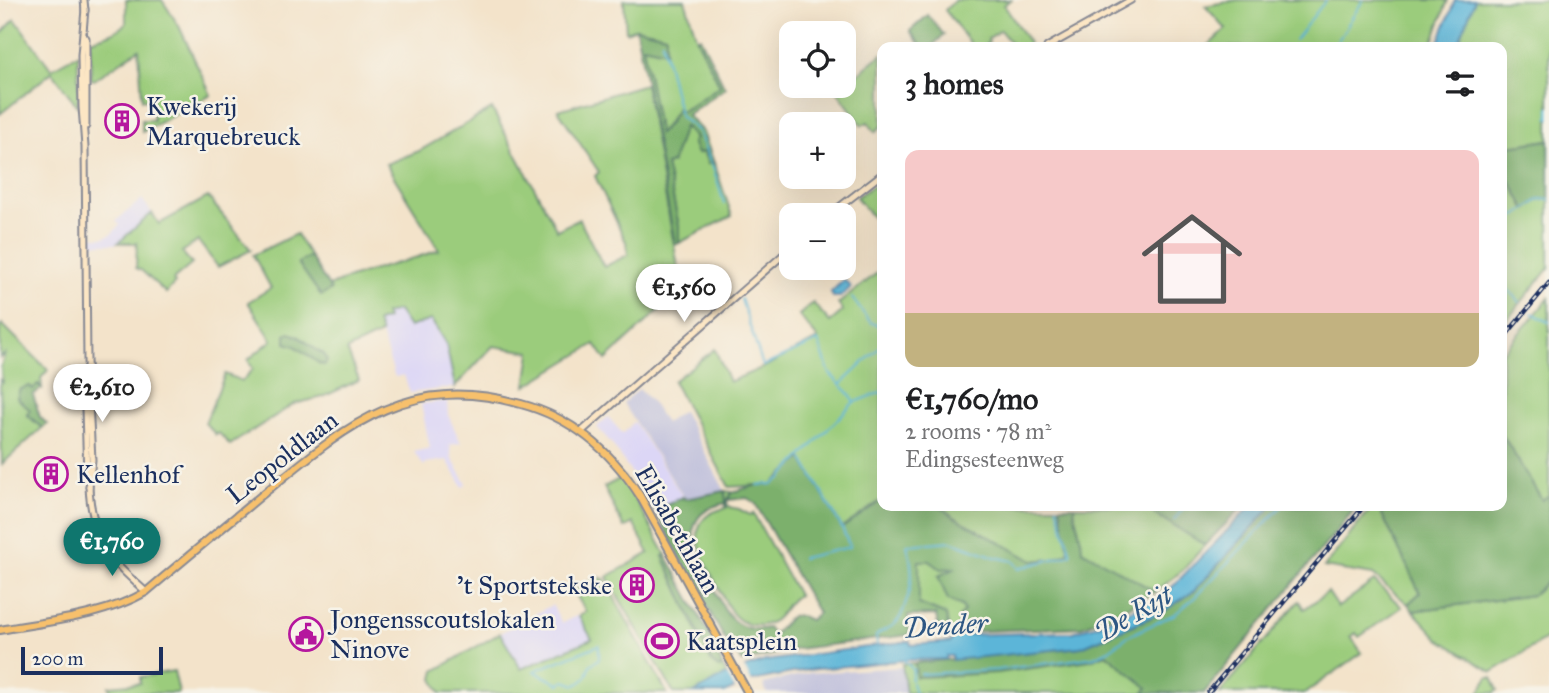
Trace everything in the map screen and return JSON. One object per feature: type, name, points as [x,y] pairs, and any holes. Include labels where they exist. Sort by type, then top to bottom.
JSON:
[{"type":"main road","points":[[84,0],[88,107],[85,147],[87,361],[92,460],[90,505],[103,544],[117,564],[146,592]]},
{"type":"main road","points":[[1056,42],[1131,0]]},
{"type":"main road","points":[[844,203],[877,178]]},
{"type":"main road","points":[[581,432],[779,259]]},
{"type":"main road","name":"Leopoldlaan","points":[[0,630],[96,612],[123,604],[146,592],[334,437],[389,407],[438,395],[503,399],[539,409],[581,432]]},
{"type":"main road","name":"Elisabethlaan","points":[[581,432],[607,452],[632,483],[748,693]]},
{"type":"shaded area","points":[[142,199],[152,213],[117,244],[90,244],[90,237],[110,235],[120,225],[116,221]]},
{"type":"shaded area","points":[[398,311],[430,320],[446,344],[455,387],[410,393],[404,375],[395,377],[377,322],[386,319],[385,315]]},
{"type":"shaded area","points":[[639,389],[652,402],[665,423],[683,411],[725,491],[685,499],[623,403]]},
{"type":"shaded area","points":[[447,401],[448,415],[461,443],[450,445],[452,459],[467,484],[463,487],[447,460],[426,463],[424,466],[414,452],[430,448],[421,404]]},
{"type":"shaded area","points":[[608,417],[623,434],[634,422],[683,497],[659,508],[651,494],[647,496],[612,444],[597,427]]},
{"type":"shaded area","points":[[552,605],[562,623],[578,615],[592,639],[521,669],[500,633]]},
{"type":"shaded area","points":[[904,667],[906,693],[767,693],[763,684],[809,673]]},
{"type":"green space","points":[[126,0],[162,0],[179,26],[211,95],[142,132],[142,120],[153,120],[153,100],[142,99],[139,49],[94,80],[91,79],[90,40],[112,33],[126,24]]},
{"type":"green space","points":[[624,0],[685,0],[697,39],[720,86],[682,111],[677,109],[659,135],[643,46],[666,51],[666,35],[636,28],[626,32]]},
{"type":"green space","points":[[955,0],[1011,0],[1004,5],[1028,42],[1010,42],[1000,30],[988,39],[989,42],[969,42],[945,10]]},
{"type":"green space","points":[[1237,0],[1448,0],[1433,42],[1212,42],[1226,29],[1205,6]]},
{"type":"green space","points":[[1475,0],[1549,0],[1549,140],[1507,146],[1507,42],[1459,42]]},
{"type":"green space","points":[[928,15],[944,35],[936,42],[918,42],[910,31]]},
{"type":"green space","points":[[15,19],[51,69],[78,54],[78,107],[52,72],[0,114],[0,35]]},
{"type":"green space","points":[[636,28],[666,35],[666,51],[643,46],[659,134],[677,108],[682,111],[720,86],[697,39],[700,37],[725,88],[687,115],[703,132],[714,163],[708,164],[704,152],[697,154],[692,142],[696,138],[684,126],[672,163],[666,165],[679,226],[679,243],[675,245]]},
{"type":"green space","points":[[877,58],[877,130],[875,132],[868,122],[862,125],[856,112],[852,112],[842,98],[856,98],[856,75]]},
{"type":"green space","points":[[645,84],[682,289],[606,360],[595,344],[526,386],[531,352],[493,346],[455,387],[446,344],[431,320],[409,327],[398,311],[385,314],[387,319],[377,322],[381,334],[347,350],[359,380],[323,397],[294,404],[230,445],[205,423],[225,374],[242,381],[253,369],[248,360],[272,340],[248,302],[271,288],[253,255],[296,234],[310,256],[299,263],[330,290],[329,286],[369,271],[439,250],[386,164],[419,151],[492,109],[557,230],[579,219],[604,267],[628,255],[627,244],[595,176],[599,172],[558,110]]},
{"type":"green space","points":[[684,126],[698,143],[708,164],[714,163],[732,216],[679,243],[679,226],[666,165],[672,163]]},
{"type":"green space","points":[[1549,140],[1549,200],[1540,199],[1526,210],[1507,175],[1507,146]]},
{"type":"green space","points":[[1507,175],[1526,209],[1540,199],[1549,200],[1549,268],[1507,320]]},
{"type":"green space","points":[[877,183],[877,223],[856,197]]},
{"type":"green space","points":[[208,197],[251,250],[218,267],[198,241],[182,252],[192,264],[173,280],[175,283],[166,293],[136,268],[137,243],[118,243],[152,213],[159,224]]},
{"type":"green space","points":[[310,256],[331,290],[321,296],[298,263]]},
{"type":"green space","points":[[877,273],[877,504],[842,528],[802,458],[772,484],[729,487],[673,381],[715,349],[729,382],[764,367],[818,339],[799,315],[813,303],[830,322],[843,311],[838,304]]},
{"type":"green space","points":[[1549,298],[1549,495],[1542,501],[1507,442],[1507,347]]},
{"type":"green space","points":[[2,324],[48,370],[41,378],[42,388],[38,384],[33,389],[20,389],[18,396],[31,411],[27,415],[42,428],[2,464],[0,380],[2,382],[1,367],[5,354],[0,358]]},
{"type":"green space","points":[[289,333],[324,354],[327,361],[325,365],[286,343],[286,335]]},
{"type":"green space","points":[[38,384],[42,388],[33,395],[40,417],[47,424],[42,428],[27,414],[30,410],[17,398],[20,389],[30,386],[33,389]]},
{"type":"green space","points":[[1507,442],[1542,500],[1549,495],[1549,579],[1533,595],[1413,611],[1408,604],[1420,593],[1380,511],[1507,511]]},
{"type":"green space","points":[[802,458],[842,528],[877,504],[877,511],[946,511],[1033,561],[1053,559],[1069,552],[1061,511],[1074,511],[1082,550],[1156,592],[1111,616],[1081,627],[960,632],[959,617],[964,611],[962,606],[948,600],[938,576],[956,568],[941,569],[929,561],[919,561],[919,604],[946,615],[949,633],[939,633],[936,615],[908,616],[910,635],[797,649],[742,662],[724,638],[647,496],[651,494],[660,508],[683,497],[685,499],[725,491],[726,503],[710,509],[699,517],[694,526],[696,550],[729,616],[745,627],[768,628],[774,634],[791,616],[810,620],[818,613],[755,503],[747,498],[728,500],[732,492],[772,484]]},
{"type":"green space","points":[[623,477],[666,555],[663,556],[712,663],[719,668],[722,666],[727,675],[694,693],[674,693],[607,577],[649,553],[633,523],[624,528],[604,487]]},
{"type":"green space","points":[[725,491],[732,492],[727,502],[728,507],[750,515],[753,513],[798,595],[769,623],[749,624],[734,615],[701,552],[698,530],[702,521],[711,513],[726,508]]},
{"type":"green space","points":[[946,511],[1061,511],[1069,553],[1053,559],[1033,561]]},
{"type":"green space","points":[[1074,511],[1150,511],[1205,545],[1184,569],[1156,592],[1081,550]]},
{"type":"green space","points":[[1150,511],[1238,511],[1205,545]]},
{"type":"green space","points":[[1267,511],[1353,511],[1204,693],[1143,693],[1148,688],[1106,654],[1090,660],[997,673],[916,677],[915,663],[1081,647],[1161,613],[1194,591]]},
{"type":"green space","points":[[1369,511],[1380,511],[1420,593],[1408,604],[1373,575],[1324,567]]},
{"type":"green space","points":[[666,555],[714,643],[722,666],[719,668],[712,663],[663,556]]},
{"type":"green space","points":[[918,561],[929,561],[941,569],[958,567],[948,600],[962,606],[964,611],[959,617],[960,632],[949,633],[946,615],[919,604]]},
{"type":"green space","points":[[597,577],[604,579],[667,693],[441,693],[433,679],[435,671],[500,633],[521,669],[592,639],[579,616],[586,612],[574,591]]},
{"type":"green space","points":[[1549,579],[1549,637],[1492,672],[1439,639],[1413,611],[1533,595]]},
{"type":"green space","points":[[1374,581],[1402,607],[1359,637],[1356,633],[1351,637],[1362,653],[1305,693],[1220,693],[1299,601],[1304,609],[1328,592],[1338,607]]},
{"type":"green space","points":[[1106,654],[1149,688],[1143,693],[906,693],[902,664],[915,663],[916,677],[940,676],[1035,667]]},
{"type":"green space","points":[[174,671],[179,693],[107,693],[111,692],[109,686],[140,683],[140,677]]},
{"type":"green space","points":[[1488,677],[1492,677],[1498,690],[1494,693],[1479,693]]},
{"type":"water","points":[[1455,0],[1475,0],[1459,42],[1439,42]]},
{"type":"water","points":[[844,280],[851,287],[840,297],[833,297],[831,292]]},
{"type":"water","points":[[1246,511],[1267,511],[1194,591],[1161,613],[1081,647],[952,660],[952,656],[947,656],[946,659],[807,670],[752,681],[724,693],[694,693],[730,673],[765,661],[910,641],[911,645],[951,642],[952,637],[957,635],[1073,632],[1098,625],[1149,602],[1170,589]]},
{"type":"pier","points":[[742,664],[753,684],[736,691],[725,671]]},
{"type":"waterway","points":[[1295,40],[1326,0]]},
{"type":"waterway","points":[[1337,42],[1363,0]]},
{"type":"waterway","points":[[662,41],[680,116],[698,131],[724,203]]},
{"type":"waterway","name":"De Rijt","points":[[1549,107],[1549,118]]},
{"type":"waterway","name":"De Rijt","points":[[1507,218],[1518,215],[1540,199],[1549,200]]},
{"type":"waterway","points":[[1507,289],[1520,302]]},
{"type":"waterway","points":[[852,298],[870,322],[877,325]]},
{"type":"waterway","points":[[741,299],[763,366],[818,341],[830,374],[855,403]]},
{"type":"waterway","points":[[1532,313],[1549,322]]},
{"type":"waterway","points":[[840,385],[877,350]]},
{"type":"waterway","points":[[757,485],[772,484],[781,478],[853,403],[877,394]]},
{"type":"waterway","points":[[802,558],[850,547],[803,459]]},
{"type":"waterway","name":"Dender","points":[[877,645],[876,636],[897,622],[908,597],[912,575],[907,545],[951,541],[1013,561],[1019,569],[1071,554],[1058,511]]},
{"type":"waterway","points":[[1174,520],[1181,511]]},
{"type":"waterway","name":"De Rijt","points":[[921,674],[997,670],[1094,657],[1128,636],[1175,614],[1192,600],[1277,511]]},
{"type":"waterway","points":[[599,645],[599,659],[590,665],[586,677],[576,685],[565,681],[559,684],[534,671],[599,645]]},
{"type":"waterway","points":[[904,660],[913,670],[911,680]]},
{"type":"waterway","points":[[912,683],[915,693]]},
{"type":"railway","points":[[1507,334],[1549,283]]},
{"type":"railway","points":[[1208,693],[1360,511]]},
{"type":"place","name":"Kwekerij Marquebreuck","points":[[122,121]]},
{"type":"place","name":"Kellenhof","points":[[51,474]]},
{"type":"place","name":"'t Sportstekske","points":[[637,585]]},
{"type":"place","name":"Jongensscoutslokalen Ninove","points":[[306,634]]},
{"type":"place","name":"Kaatsplein","points":[[662,641]]}]
